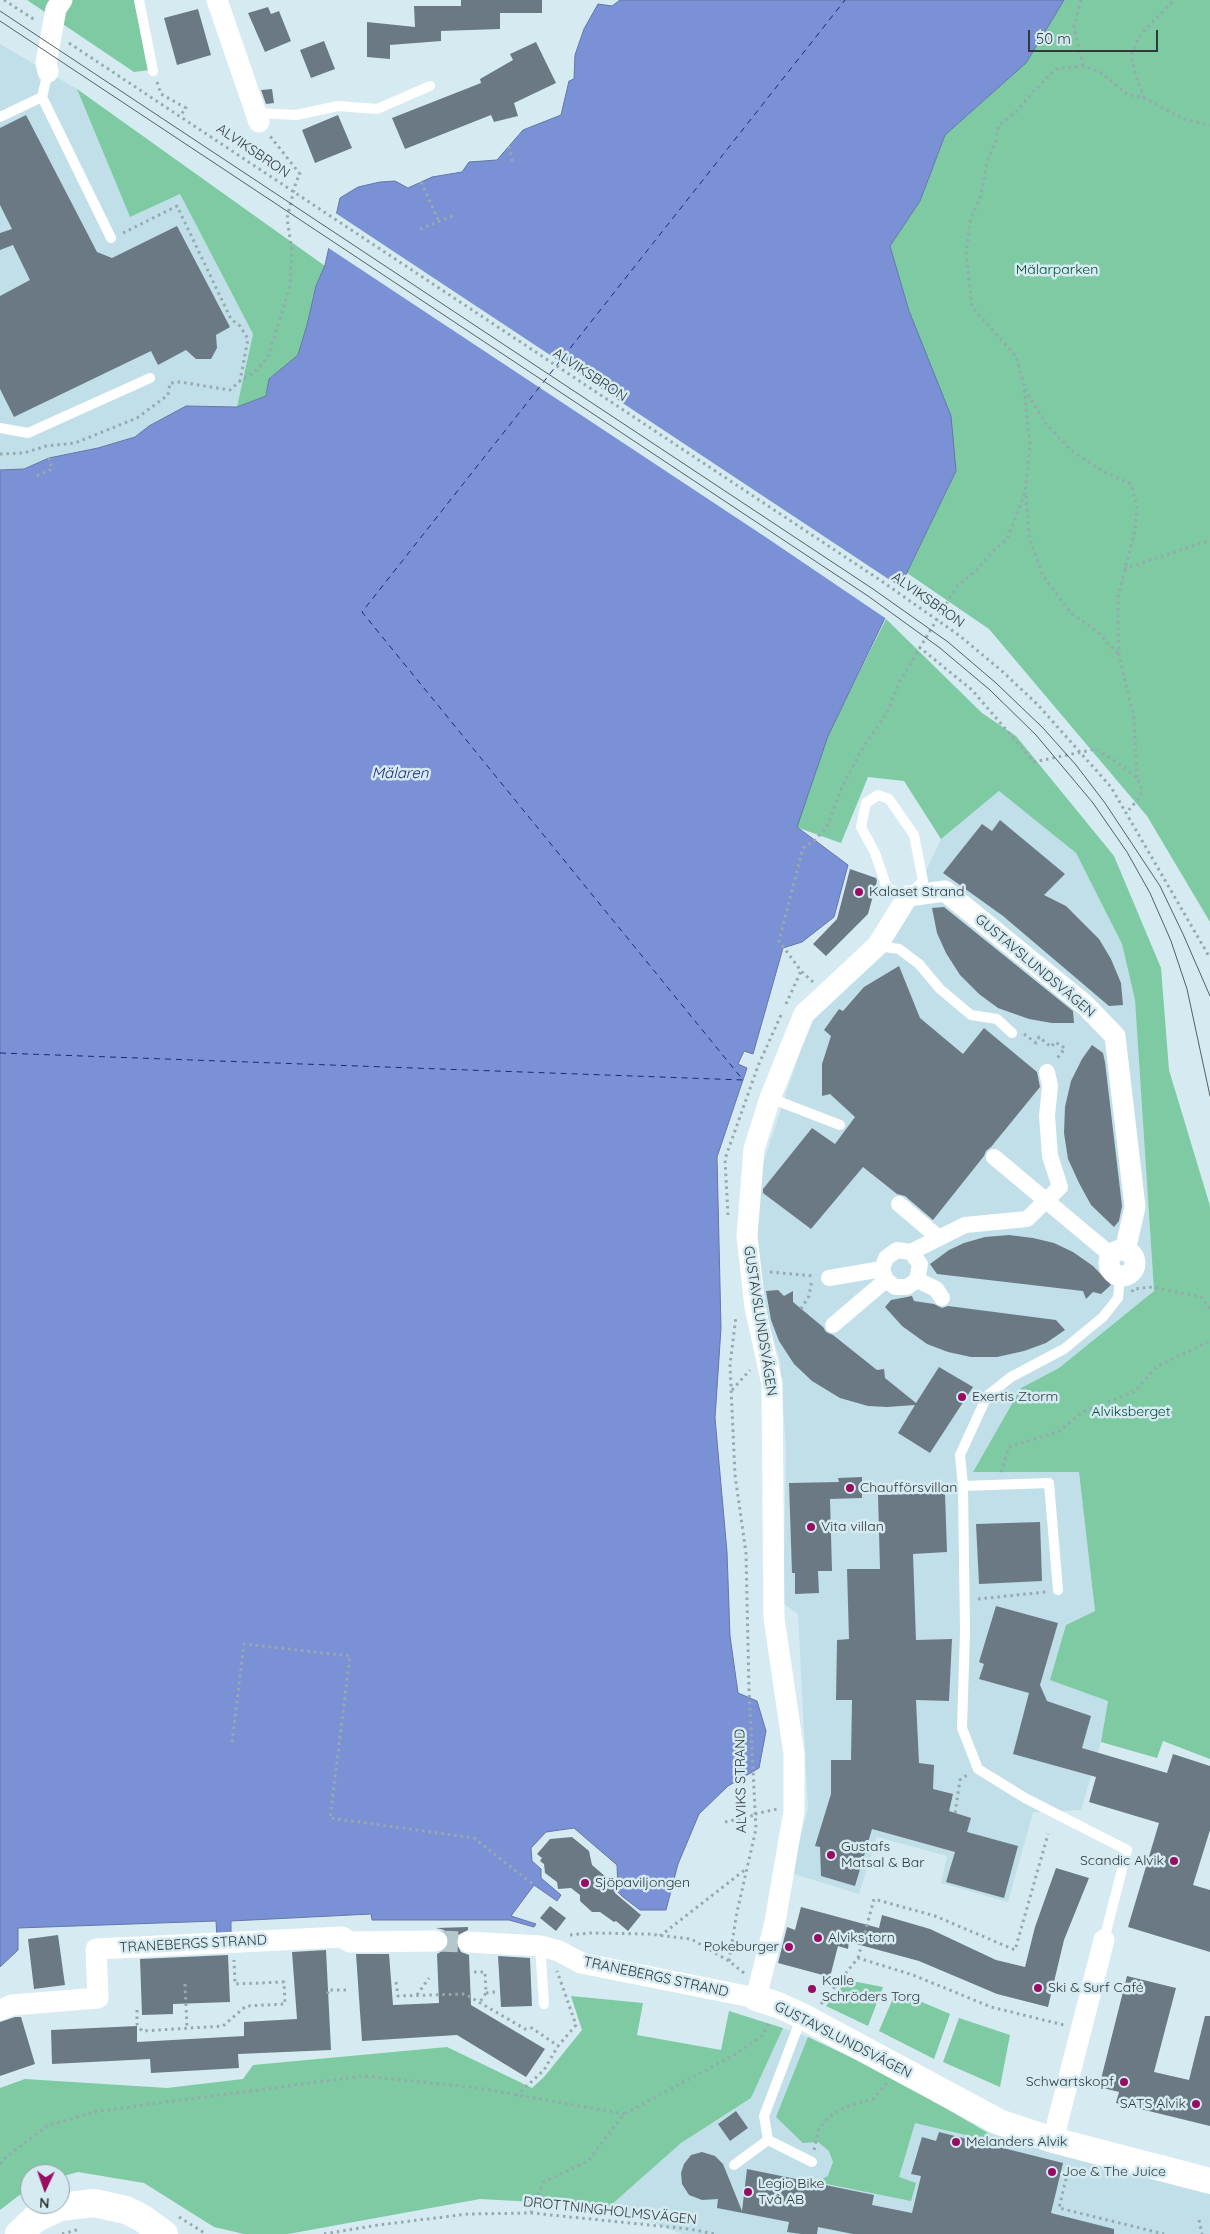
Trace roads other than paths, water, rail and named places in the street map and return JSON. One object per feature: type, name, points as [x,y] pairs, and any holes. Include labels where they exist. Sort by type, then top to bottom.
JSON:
[{"type":"main road","points":[[19,2234],[35,2219],[60,2207],[94,2203],[126,2210],[142,2218],[164,2234]]},
{"type":"main road","points":[[36,2234],[51,2223],[65,2217],[84,2216],[108,2217],[121,2221],[136,2234]]},
{"type":"street","points":[[48,72],[46,63],[56,9],[62,0]]},
{"type":"street","points":[[217,0],[257,117]]},
{"type":"street","name":"GUSTAVSLUNDSVÄGEN","points":[[1118,1253],[1135,1207],[1115,1036],[1085,1005],[945,891],[908,896],[878,946],[804,1014],[770,1098],[754,1149],[747,1236],[755,1307],[772,1384],[774,1618],[794,1754],[794,1811],[775,1922],[765,1996],[808,2014],[999,2122],[1053,2140],[1210,2181]]},
{"type":"street","points":[[833,1325],[884,1275],[886,1258],[897,1250],[911,1252],[965,1225],[1027,1219],[1060,1187],[1050,1156],[1047,1116],[1050,1086],[1047,1072]]},
{"type":"street","points":[[994,1157],[1046,1201],[1118,1253],[1133,1256],[1135,1266],[1119,1288]]},
{"type":"street","points":[[899,1204],[939,1238]]},
{"type":"street","points":[[821,1277],[884,1275],[895,1287],[907,1287],[917,1280],[920,1264],[911,1252]]},
{"type":"street","points":[[917,1280],[936,1290],[942,1298]]},
{"type":"street","name":"TRANEBERGS STRAND","points":[[0,2010],[12,2005],[98,1998],[96,1949],[342,1937],[350,1942],[437,1942]]},
{"type":"street","points":[[1053,2140],[1104,1940]]},
{"type":"street","name":"TRANEBERGS STRAND","points":[[468,1942],[550,1949],[581,1963],[765,1996]]},
{"type":"lane","points":[[139,0],[153,71]]},
{"type":"lane","points":[[48,72],[42,96],[111,238]]},
{"type":"lane","points":[[257,117],[296,115],[338,106],[377,109],[430,86]]},
{"type":"lane","points":[[0,117],[42,96]]},
{"type":"lane","points":[[0,428],[28,433],[150,378]]},
{"type":"lane","points":[[878,795],[889,799],[914,835],[922,881],[908,896],[886,888],[875,853],[861,828],[866,803],[878,795]]},
{"type":"lane","points":[[878,946],[899,950],[919,964],[940,989],[971,1015],[997,1019],[1015,1031]]},
{"type":"lane","points":[[770,1098],[840,1125]]},
{"type":"lane","points":[[1104,1940],[1127,1850],[1025,1798],[978,1768],[962,1728],[965,1600],[963,1486],[960,1455],[987,1396],[1011,1377],[1064,1349],[1103,1317],[1119,1288]]},
{"type":"lane","points":[[963,1486],[1048,1483],[1058,1590]]},
{"type":"lane","points":[[544,2004],[550,1949]]},
{"type":"lane","points":[[768,2140],[764,2116],[808,2014]]},
{"type":"lane","points":[[768,2140],[812,2162]]},
{"type":"lane","points":[[734,2165],[768,2140]]},
{"type":"water","name":"Mälaren","points":[[620,0],[1064,0],[1026,63],[945,135],[920,201],[890,246],[909,311],[951,416],[956,471],[828,736],[797,827],[848,865],[834,917],[802,942],[783,948],[753,1054],[744,1051],[738,1064],[747,1068],[717,1157],[721,1328],[715,1418],[727,1552],[730,1636],[738,1693],[757,1701],[766,1731],[759,1768],[728,1786],[699,1814],[678,1864],[666,1910],[640,1910],[623,1897],[618,1892],[617,1865],[574,1828],[546,1832],[531,1848],[532,1861],[541,1869],[541,1878],[561,1895],[557,1901],[534,1885],[511,1916],[536,1924],[534,1927],[509,1920],[372,1920],[371,1914],[231,1921],[231,1938],[217,1938],[216,1921],[18,1928],[18,1950],[0,1967],[0,470],[24,469],[49,458],[98,448],[135,437],[149,426],[186,406],[237,407],[266,396],[269,379],[298,355],[316,286],[325,265],[340,198],[358,187],[395,181],[408,188],[432,177],[462,172],[469,162],[497,160],[523,130],[561,115],[569,81],[574,79],[575,55],[584,29],[598,4],[612,6]]},
{"type":"tunnel","points":[[437,1941],[468,1942]]},
{"type":"tram line","points":[[0,11],[873,589],[948,642],[996,683],[1043,728],[1076,765],[1105,803],[1160,886],[1210,996]]},
{"type":"tram line","points":[[0,21],[868,596],[940,648],[990,690],[1036,735],[1093,803],[1127,852],[1150,893],[1171,941],[1187,989],[1210,1096]]},
{"type":"place","name":"Kalaset Strand","points":[[859,892]]},
{"type":"place","name":"Exertis Ztorm","points":[[962,1397]]},
{"type":"place","name":"Chaufförsvillan","points":[[850,1488]]},
{"type":"place","name":"Vita villan","points":[[811,1527]]},
{"type":"place","name":"Gustafs Matsal & Bar","points":[[831,1855]]},
{"type":"place","name":"Scandic Alvik","points":[[1174,1861]]},
{"type":"place","name":"Sjöpaviljongen","points":[[585,1883]]},
{"type":"place","name":"Alviks torn","points":[[818,1938]]},
{"type":"place","name":"Pokeburger","points":[[789,1947]]},
{"type":"place","name":"Ski & Surf Café","points":[[1038,1988]]},
{"type":"place","name":"Kalle Schröders Torg","points":[[812,1989]]},
{"type":"place","name":"Schwartskopf","points":[[1124,2082]]},
{"type":"place","name":"SATS Alvik","points":[[1196,2104]]},
{"type":"place","name":"Melanders Alvik","points":[[956,2142]]},
{"type":"place","name":"Joe & The Juice","points":[[1052,2172]]},
{"type":"place","name":"Legio Bike Två AB","points":[[748,2192]]},
{"type":"park label","name":"Mälarparken","points":[[1057,270]]},
{"type":"park label","name":"Alviksberget","points":[[1131,1412]]}]
